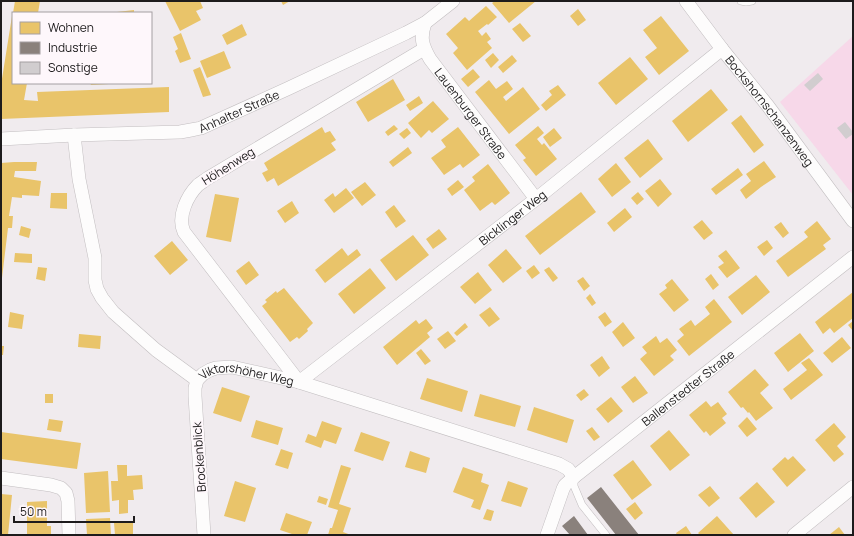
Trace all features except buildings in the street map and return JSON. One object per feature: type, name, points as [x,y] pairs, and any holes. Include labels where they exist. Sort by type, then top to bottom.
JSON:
[{"type":"street","name":"Anhalter Straße","points":[[1,139],[180,132],[201,128],[406,33],[425,23],[453,1]]},
{"type":"street","name":"Bockshornschanzenweg","points":[[686,1],[768,106],[853,221]]},
{"type":"street","points":[[424,49],[422,36],[425,23]]},
{"type":"street","name":"Lauenburger Straße","points":[[424,49],[437,70],[536,199]]},
{"type":"street","name":"Höhenweg","points":[[299,382],[188,239],[184,232],[181,220],[184,209],[194,189],[208,178],[424,49]]},
{"type":"street","name":"Bicklinger Weg","points":[[299,382],[536,199],[722,49]]},
{"type":"street","name":"Viktorshöher Weg","points":[[74,135],[79,179],[95,258],[95,280],[97,289],[113,312],[156,350],[198,380],[203,374],[210,370],[226,367],[299,382],[559,464],[568,469],[574,477]]},
{"type":"street","name":"Ballenstedter Straße","points":[[547,535],[565,485],[853,257]]},
{"type":"street","name":"Brockenblick","points":[[198,380],[195,388],[195,396],[206,534]]},
{"type":"street","points":[[1,478],[51,485],[61,488],[66,493],[68,501],[69,535]]},
{"type":"street","points":[[794,535],[853,487]]},
{"type":"lane","points":[[741,1],[752,1]]},
{"type":"lane","points":[[574,477],[574,486],[582,505],[606,535]]},
{"type":"shaded area","points":[[853,36],[853,195],[780,102]]}]
